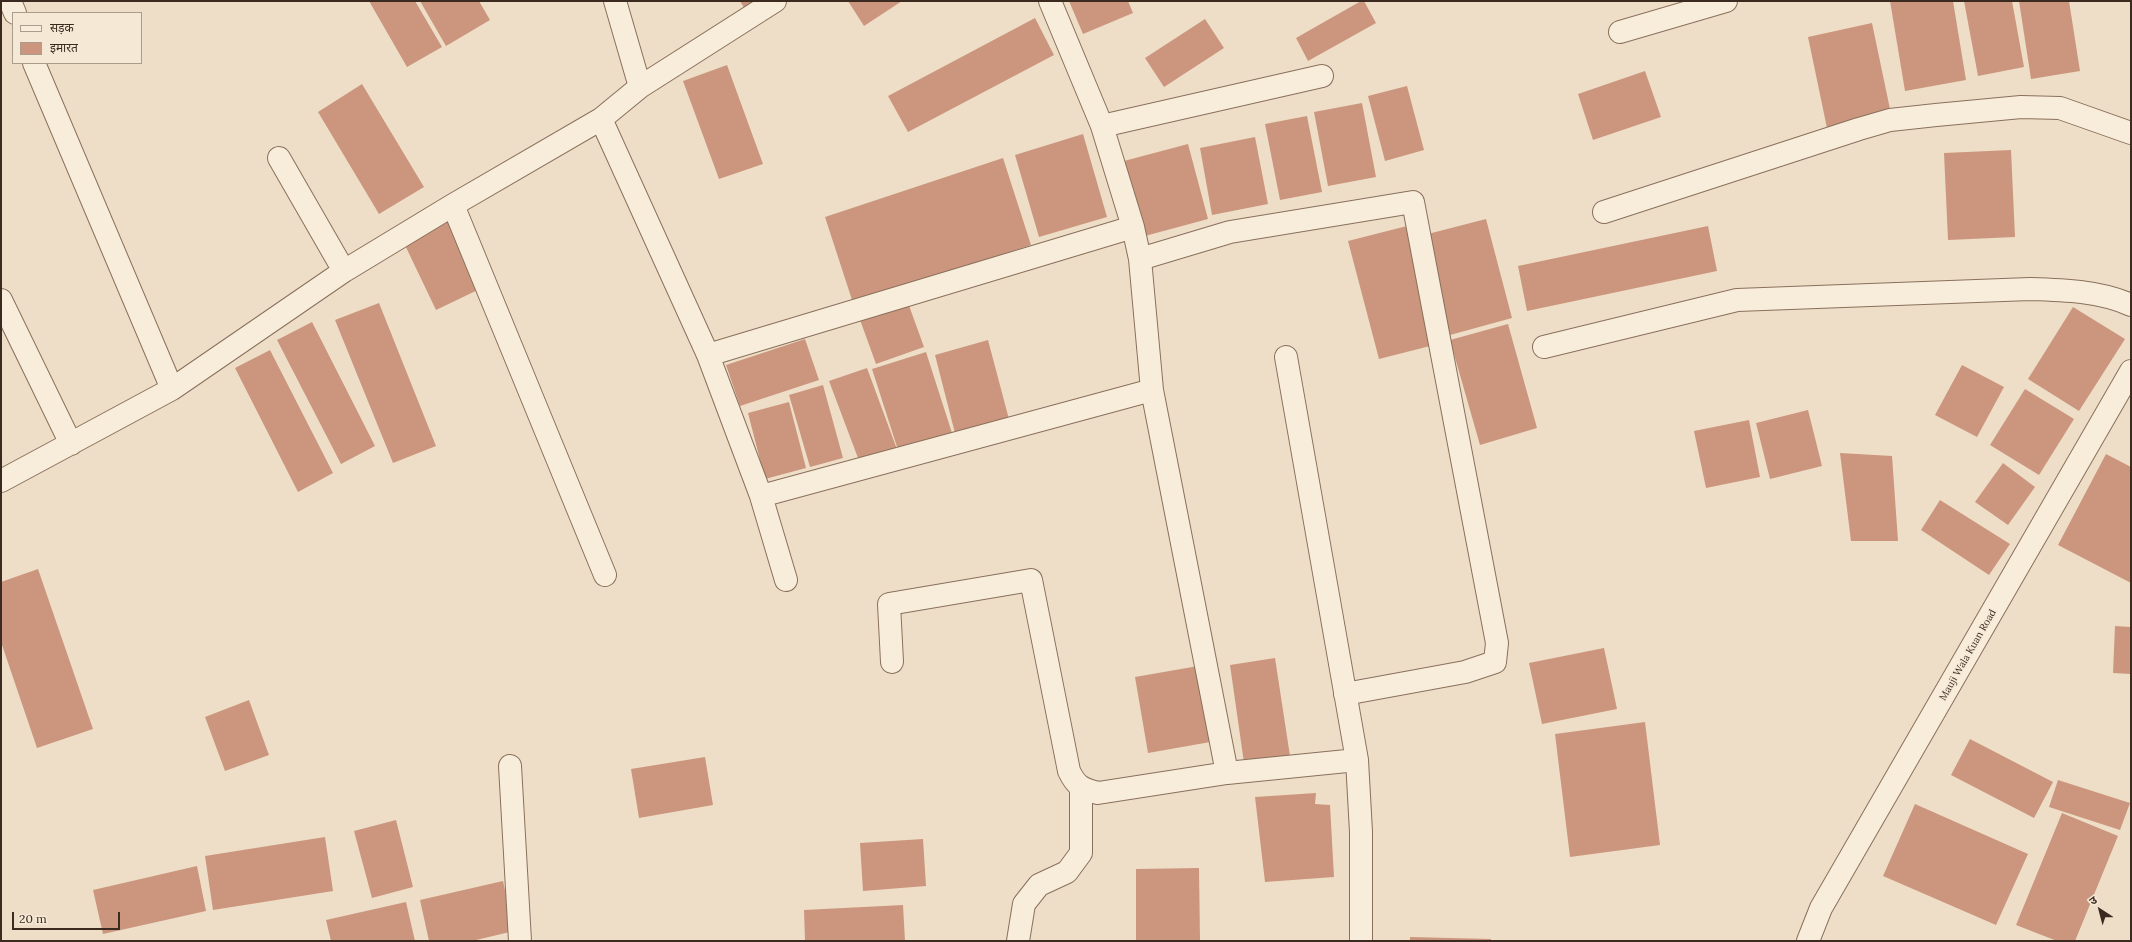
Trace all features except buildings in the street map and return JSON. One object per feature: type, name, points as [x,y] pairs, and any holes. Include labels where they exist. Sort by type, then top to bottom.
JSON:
[{"type":"street","points":[[10,1],[15,12]]},
{"type":"street","points":[[615,1],[640,87]]},
{"type":"street","points":[[1,481],[172,389],[344,271],[453,205],[602,119],[640,87],[775,1]]},
{"type":"street","points":[[1050,1],[1102,126],[1133,227],[1140,258],[1152,390],[1227,773]]},
{"type":"street","points":[[1620,32],[1726,1]]},
{"type":"street","points":[[34,64],[172,389]]},
{"type":"street","points":[[1102,126],[1322,76]]},
{"type":"street","points":[[1604,212],[1890,120],[2022,107],[2060,108],[2131,133]]},
{"type":"street","points":[[602,119],[708,355],[761,496],[786,580]]},
{"type":"street","points":[[279,158],[344,271]]},
{"type":"street","points":[[1140,258],[1230,232],[1413,202],[1497,643],[1495,662],[1465,672],[1345,694]]},
{"type":"street","points":[[453,205],[605,575]]},
{"type":"street","points":[[708,355],[1133,227]]},
{"type":"street","points":[[1544,347],[1737,300],[2030,289],[2070,290],[2121,300],[2131,305]]},
{"type":"street","points":[[1,300],[71,444]]},
{"type":"street","points":[[1286,357],[1357,760],[1361,832],[1361,941]]},
{"type":"street","name":"Mauji Wala Kuan Road","points":[[1808,941],[1821,908],[2131,372]]},
{"type":"street","points":[[761,496],[1152,390]]},
{"type":"street","points":[[892,662],[889,604],[1031,580],[1069,771],[1074,782],[1081,789],[1098,793],[1227,773],[1357,760]]},
{"type":"street","points":[[510,766],[520,941]]},
{"type":"street","points":[[1018,941],[1024,904],[1039,885],[1067,872],[1081,853],[1081,789]]}]
